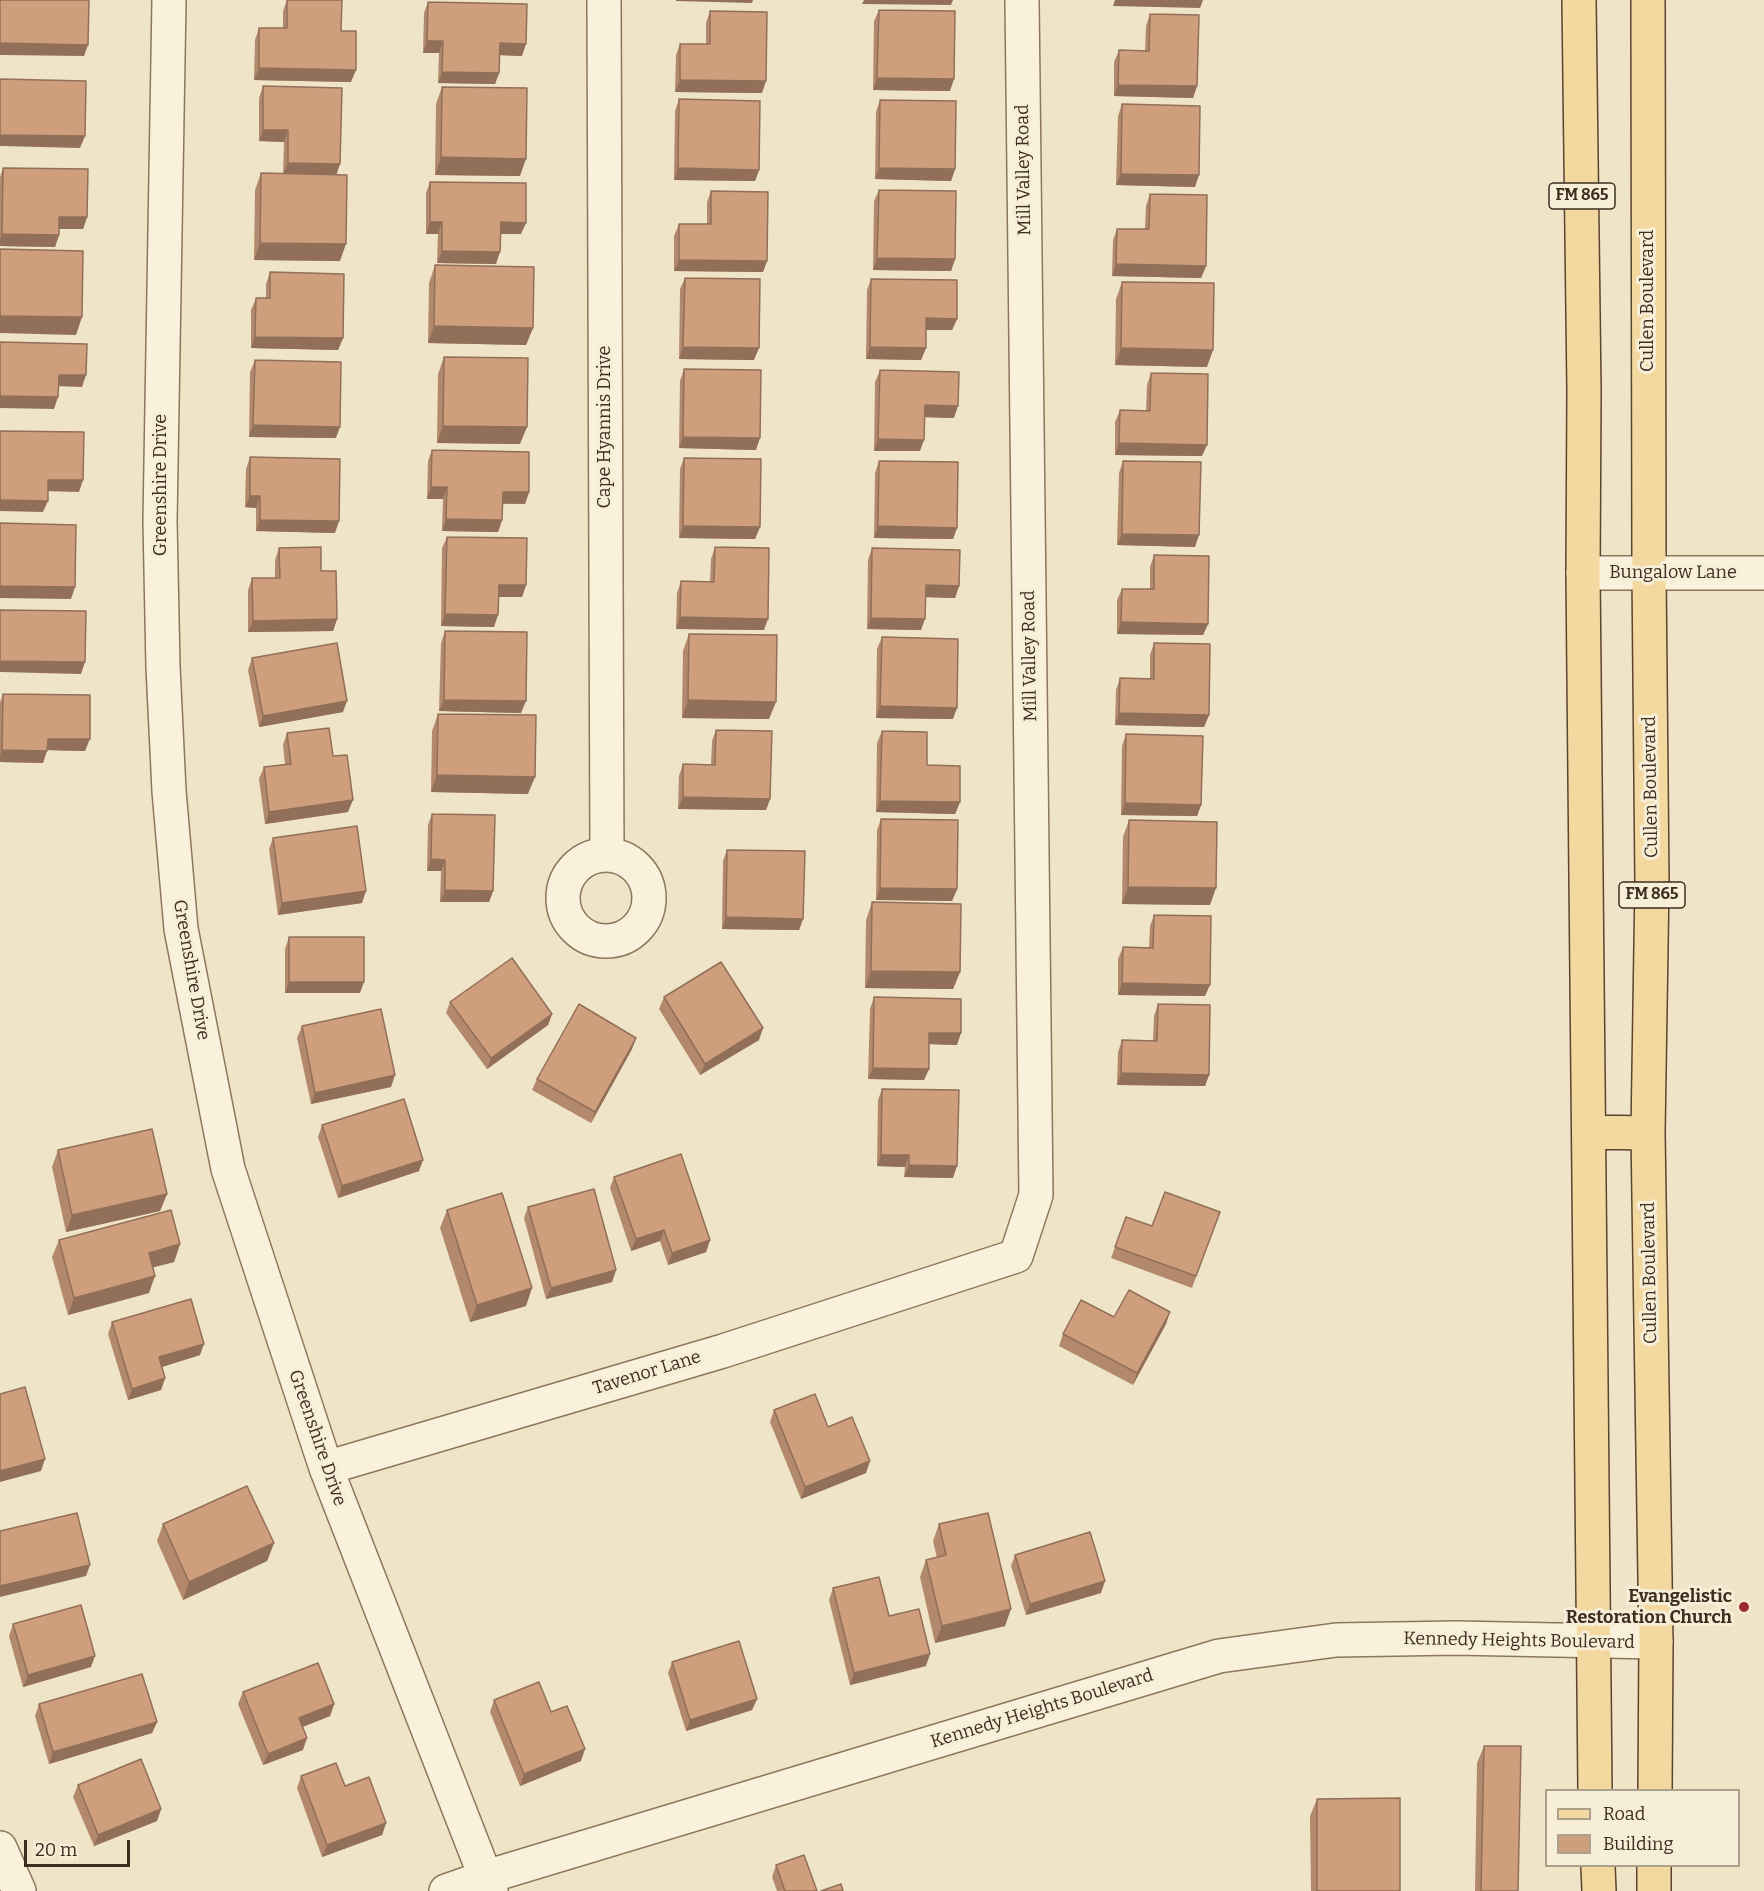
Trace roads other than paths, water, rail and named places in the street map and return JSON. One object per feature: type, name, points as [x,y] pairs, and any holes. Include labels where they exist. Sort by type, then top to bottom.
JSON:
[{"type":"main road","name":"FM 865","points":[[1579,0],[1595,1789]]},
{"type":"main road","name":"Cullen Boulevard","points":[[1648,0],[1652,895],[1648,1133],[1656,1642],[1655,1789]]},
{"type":"main road","points":[[1588,1132],[1648,1133]]},
{"type":"main road","points":[[1598,1867],[1599,1891]]},
{"type":"main road","points":[[1654,1867],[1654,1891]]},
{"type":"street","name":"Greenshire Drive","points":[[169,0],[160,521],[163,667],[169,790],[181,929],[228,1169],[326,1468],[488,1884]]},
{"type":"street","name":"Cape Hyannis Drive","points":[[604,0],[607,855]]},
{"type":"street","name":"Mill Valley Road","points":[[966,1272],[1016,1256],[1036,1195],[1022,0]]},
{"type":"street","name":"Bungalow Lane","points":[[1583,573],[1764,573]]},
{"type":"street","name":"Tavenor Lane","points":[[326,1468],[723,1351],[966,1272]]},
{"type":"street","name":"Kennedy Heights Boulevard","points":[[446,1891],[488,1884],[1219,1656],[1336,1640],[1456,1638],[1656,1642]]},
{"type":"street","points":[[0,1848],[19,1891]]},
{"type":"place","name":"Evangelistic Restoration Church","points":[[1744,1607]]}]
